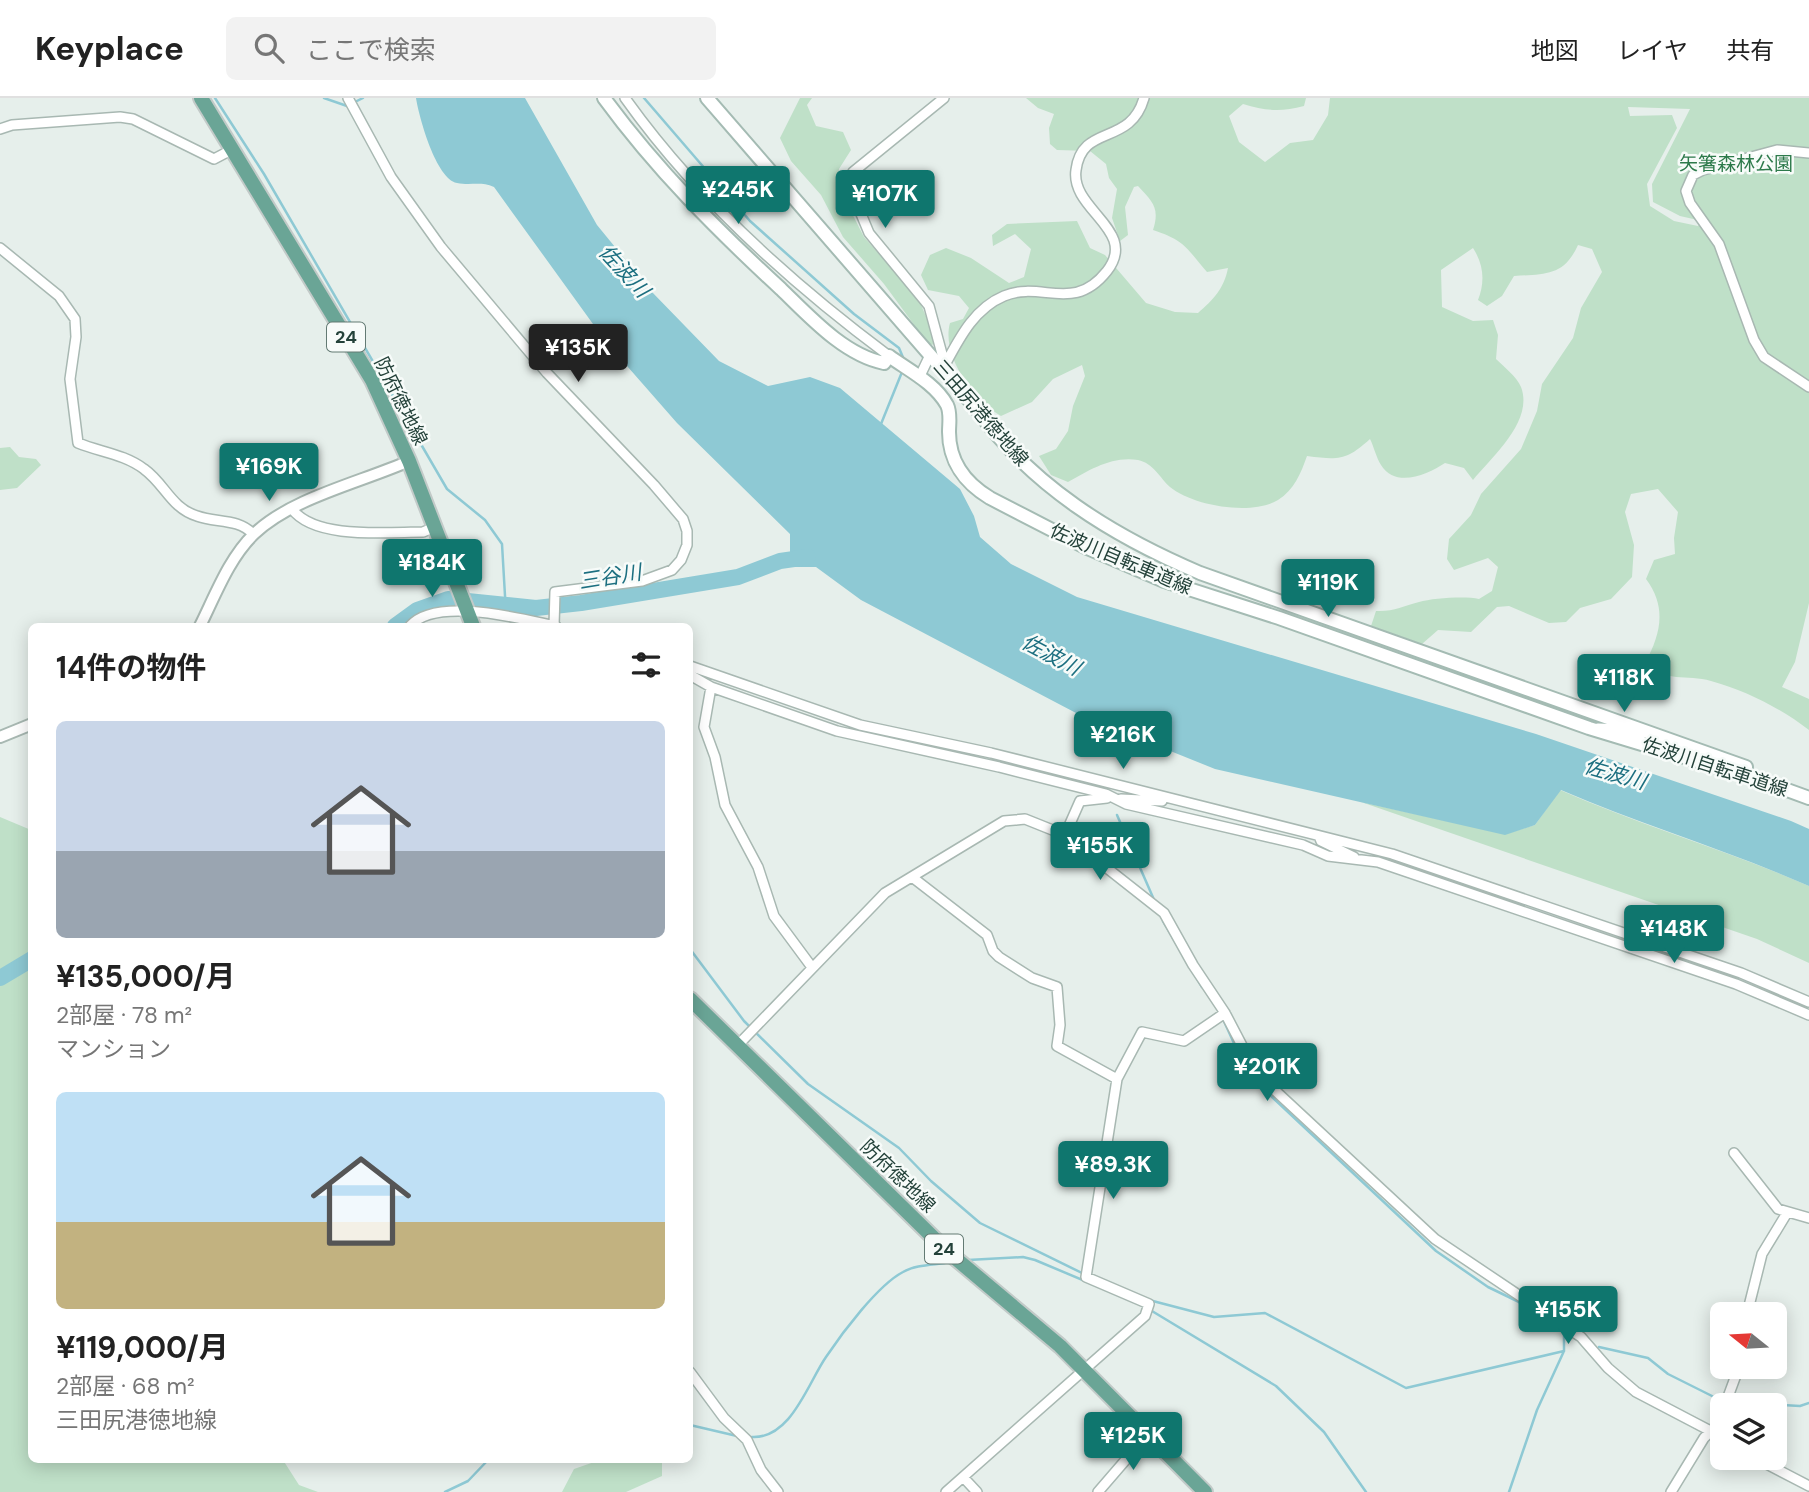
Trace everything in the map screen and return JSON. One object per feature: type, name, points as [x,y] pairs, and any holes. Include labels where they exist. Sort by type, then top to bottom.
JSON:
[{"type":"main road","name":"防府徳地線","points":[[201,98],[372,380],[409,461],[472,623]]},
{"type":"main road","name":"佐波川自転車道線","points":[[604,98],[658,166],[694,205],[801,308],[843,344],[876,361],[884,363],[892,358],[930,385],[948,406],[950,449],[954,462],[975,489],[1066,538],[1164,581],[1279,618],[1589,728],[1648,744],[1809,798]]},
{"type":"main road","name":"三田尻港徳地線","points":[[707,98],[930,355],[944,366],[993,432],[1045,483],[1125,537],[1200,573],[1623,726],[1809,789]]},
{"type":"main road","name":"防府徳地線","points":[[693,1002],[948,1252],[1034,1323],[1205,1492]]},
{"type":"street","points":[[348,98],[391,177],[441,247],[547,373],[683,519],[687,531],[687,545],[681,560],[672,570],[642,580],[555,592],[555,623]]},
{"type":"street","points":[[625,98],[643,124],[709,199],[830,312],[892,358]]},
{"type":"street","points":[[944,98],[853,172],[849,186],[869,233],[929,306],[944,366]]},
{"type":"street","points":[[944,366],[966,326],[1002,296],[1022,290],[1059,296],[1079,292],[1108,271],[1116,254],[1110,229],[1079,194],[1075,171],[1081,154],[1093,140],[1129,125],[1139,115],[1144,98]]},
{"type":"street","points":[[0,129],[12,125],[120,117],[133,119],[214,159],[233,149]]},
{"type":"street","points":[[1809,153],[1777,150],[1703,170],[1693,175],[1686,191],[1690,203],[1719,244],[1754,341],[1764,356],[1809,387]]},
{"type":"street","points":[[0,247],[59,296],[75,319],[76,337],[70,379],[78,443],[107,451],[145,469],[180,509],[197,517],[246,527],[253,534]]},
{"type":"street","points":[[915,375],[930,355]]},
{"type":"street","points":[[202,623],[230,568],[253,534],[292,509],[409,461]]},
{"type":"street","points":[[292,509],[309,522],[337,530],[423,532],[435,527]]},
{"type":"street","points":[[414,623],[422,617],[464,603],[543,623]]},
{"type":"street","points":[[1353,646],[1358,630]]},
{"type":"street","points":[[693,667],[860,724],[992,752],[1392,853],[1741,973],[1809,1002]]},
{"type":"street","points":[[693,677],[711,687],[837,731],[999,767],[1303,845],[1328,856],[1378,862],[1724,980],[1809,1015]]},
{"type":"street","points":[[711,687],[704,727],[715,757],[725,805],[758,867],[774,916],[811,966]]},
{"type":"street","points":[[0,737],[28,726]]},
{"type":"street","points":[[1589,728],[1623,726],[1648,744]]},
{"type":"street","points":[[1065,835],[1080,801],[1113,798],[1162,801],[1164,797]]},
{"type":"street","points":[[737,1046],[811,966],[885,893],[1015,817],[1032,821],[1065,835],[1164,913],[1222,1015],[1267,1083],[1435,1240],[1581,1337],[1608,1368],[1636,1392],[1710,1430]]},
{"type":"street","points":[[1318,835],[1321,841],[1355,858]]},
{"type":"street","points":[[912,877],[987,935],[993,951],[999,957],[1032,978],[1057,987],[1060,1026],[1057,1046],[1117,1079]]},
{"type":"street","points":[[946,1492],[1085,1372],[1145,1316],[1149,1304],[1086,1277],[1117,1079],[1142,1032],[1184,1041],[1222,1015]]},
{"type":"street","points":[[1734,1153],[1778,1209],[1809,1218]]},
{"type":"street","points":[[1750,1302],[1762,1254],[1787,1213]]},
{"type":"street","points":[[693,1376],[724,1418],[747,1440],[761,1470],[778,1492]]},
{"type":"street","points":[[1671,1492],[1710,1433]]},
{"type":"street","points":[[1098,1492],[1148,1434]]},
{"type":"street","points":[[1778,1470],[1809,1486]]},
{"type":"street","points":[[963,1477],[977,1492]]},
{"type":"green space","points":[[800,98],[812,98],[807,105],[816,126],[843,132],[851,150],[839,169],[838,186],[864,237],[918,298],[938,344],[929,345],[884,284],[843,237],[821,195],[791,161],[780,138]]},
{"type":"green space","name":"矢箸森林公園","points":[[1026,98],[1306,98],[1304,106],[1281,110],[1243,104],[1229,116],[1239,142],[1265,162],[1290,143],[1313,140],[1328,115],[1330,98],[1809,98],[1809,603],[1795,662],[1782,687],[1809,699],[1809,730],[1787,714],[1750,695],[1711,681],[1668,676],[1645,663],[1655,642],[1659,621],[1657,600],[1646,579],[1654,560],[1675,554],[1674,538],[1678,512],[1658,489],[1631,494],[1625,512],[1634,545],[1632,577],[1611,599],[1580,608],[1566,622],[1549,623],[1509,606],[1497,607],[1471,632],[1438,630],[1422,644],[1371,626],[1376,611],[1393,610],[1432,599],[1479,599],[1492,591],[1498,567],[1488,558],[1454,570],[1447,559],[1449,539],[1471,515],[1481,494],[1521,449],[1537,411],[1542,384],[1573,338],[1581,308],[1602,272],[1592,249],[1578,245],[1567,263],[1560,268],[1545,273],[1514,276],[1502,296],[1487,306],[1478,300],[1482,274],[1473,248],[1441,270],[1442,307],[1473,321],[1493,320],[1498,335],[1496,359],[1519,383],[1523,400],[1522,413],[1509,438],[1473,480],[1464,468],[1445,463],[1421,475],[1403,478],[1395,476],[1381,465],[1370,439],[1354,452],[1341,457],[1307,456],[1288,491],[1278,500],[1253,507],[1223,507],[1180,494],[1152,467],[1138,460],[1110,462],[1068,482],[1051,475],[1039,456],[1056,449],[1068,431],[1073,406],[1085,376],[1082,365],[1053,379],[1032,402],[1001,416],[990,409],[962,376],[950,349],[950,323],[963,319],[969,308],[959,296],[928,290],[921,275],[930,255],[946,248],[971,258],[1009,283],[1024,277],[1031,249],[1015,234],[993,246],[992,235],[1007,224],[1077,221],[1090,248],[1105,255],[1146,303],[1175,312],[1198,313],[1217,294],[1228,268],[1207,272],[1179,242],[1153,230],[1156,216],[1154,206],[1138,186],[1134,187],[1125,207],[1128,235],[1120,241],[1112,218],[1117,189],[1109,178],[1106,164],[1090,151],[1057,150],[1050,144],[1049,128],[1054,114],[1038,108]],"holes":[[[1628,107],[1690,109],[1652,184],[1653,202],[1680,216],[1702,221],[1698,226],[1674,221],[1650,206],[1647,184],[1677,128],[1672,115],[1630,116]]]},
{"type":"green space","points":[[10,447],[19,457],[36,459],[41,465],[17,488],[0,490],[0,448]]},
{"type":"green space","points":[[1560,790],[1809,886],[1809,963],[1757,939],[1361,802],[1505,834],[1535,825]]},
{"type":"green space","points":[[0,817],[28,829],[28,1463],[285,1463],[299,1485],[318,1492],[0,1492]]},
{"type":"green space","points":[[591,1463],[662,1463],[662,1476],[626,1492],[562,1492],[574,1469]]},
{"type":"water","name":"佐波川","points":[[416,98],[525,98],[597,225],[651,291],[719,361],[768,386],[810,377],[840,388],[960,489],[974,516],[980,537],[1011,564],[1077,597],[1536,734],[1791,821],[1809,829],[1809,886],[1561,790],[1535,825],[1505,835],[1215,769],[1076,713],[861,600],[816,567],[790,567],[790,534],[677,423],[606,342],[494,187],[457,183],[442,171],[430,146]]},
{"type":"waterway","points":[[215,98],[264,174],[447,489],[485,520],[502,544],[506,613]]},
{"type":"waterway","points":[[324,98],[347,106],[363,98]]},
{"type":"waterway","points":[[644,98],[750,221],[854,314],[899,348],[905,362]]},
{"type":"waterway","points":[[881,424],[902,372]]},
{"type":"waterway","name":"三谷川","points":[[399,623],[417,610],[448,599],[536,608],[581,603],[738,577],[780,561],[808,557]]},
{"type":"waterway","points":[[1117,815],[1155,902]]},
{"type":"waterway","points":[[1163,921],[1202,987]]},
{"type":"waterway","points":[[693,953],[744,1021],[808,1084],[899,1148],[931,1181],[980,1223],[1084,1274]]},
{"type":"waterway","name":"三谷川","points":[[0,978],[28,961]]},
{"type":"waterway","points":[[1223,1019],[1237,1050],[1271,1096],[1436,1251],[1488,1287],[1517,1301],[1576,1339]]},
{"type":"waterway","points":[[968,1260],[1023,1257],[1035,1260],[1142,1305],[1276,1386],[1324,1432],[1366,1492]]},
{"type":"waterway","points":[[752,1437],[766,1435],[788,1419],[833,1347],[861,1310],[883,1287],[908,1270],[945,1263]]},
{"type":"waterway","points":[[1149,1300],[1214,1317],[1265,1313],[1406,1388],[1564,1351]]},
{"type":"waterway","points":[[1509,1492],[1537,1410],[1564,1351],[1564,1333]]},
{"type":"waterway","points":[[1599,1347],[1648,1358],[1668,1374],[1710,1395]]},
{"type":"waterway","points":[[1787,1405],[1809,1403]]},
{"type":"waterway","points":[[693,1426],[737,1436]]},
{"type":"waterway","points":[[445,1492],[468,1481],[485,1463]]}]
